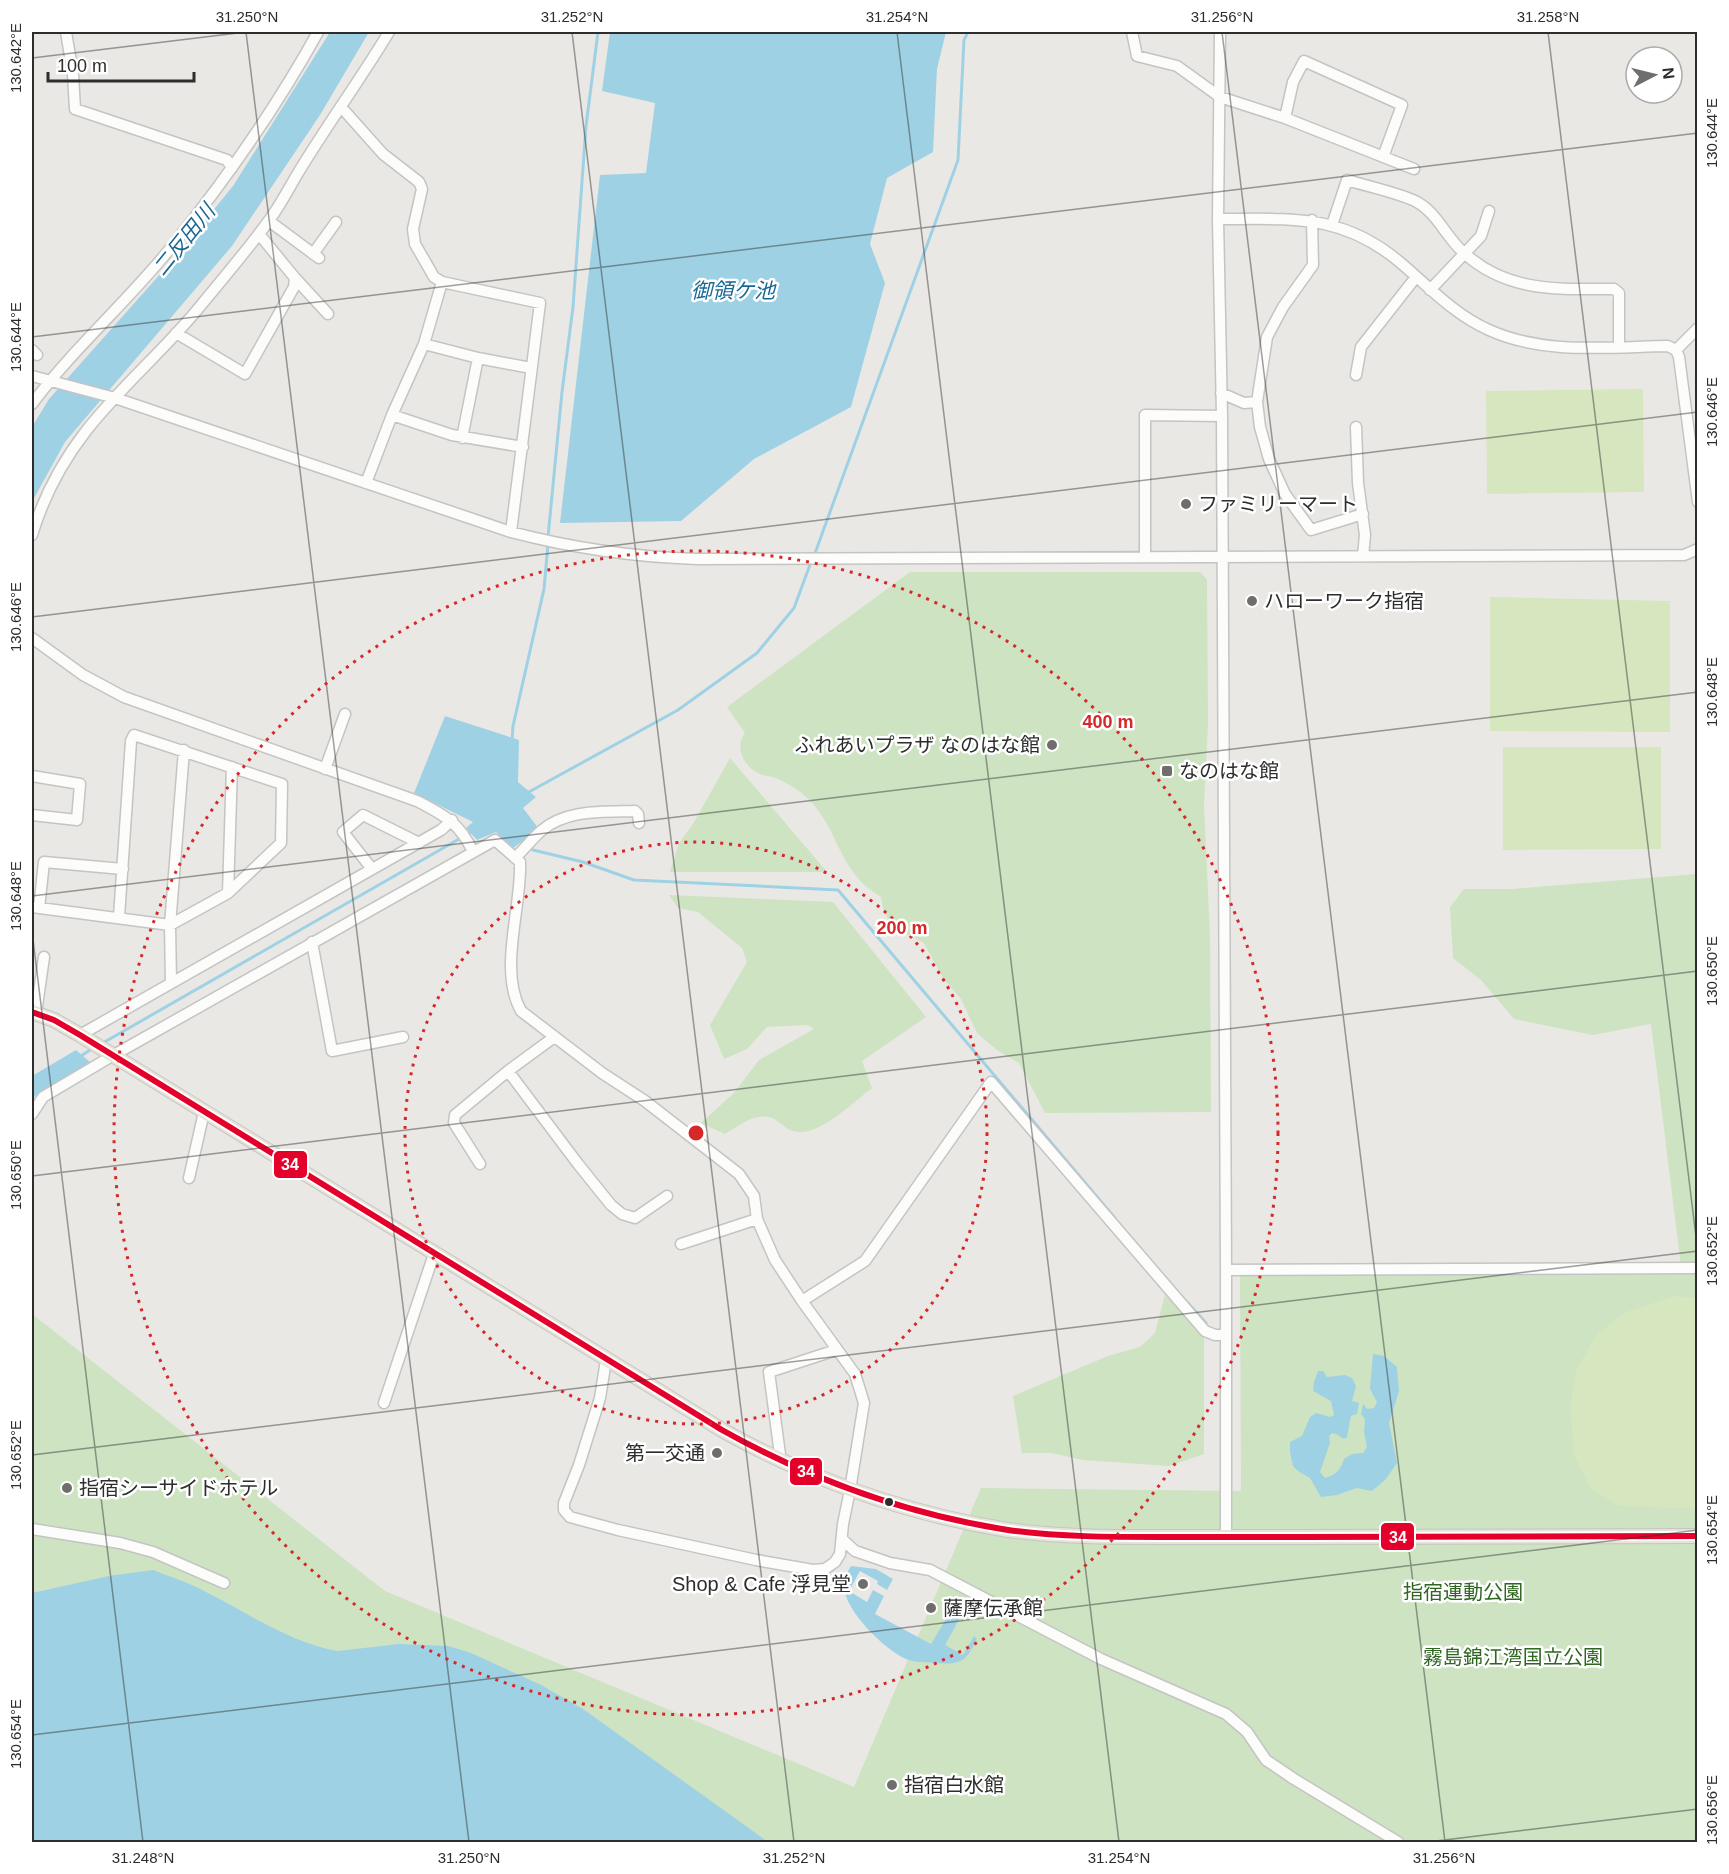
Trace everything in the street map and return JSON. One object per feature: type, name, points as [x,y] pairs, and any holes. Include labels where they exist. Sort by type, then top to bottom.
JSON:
[{"type":"main road","points":[[34,1013],[54,1020],[80,1035],[722,1430],[781,1462],[850,1490],[933,1515],[1009,1530],[1083,1536],[1698,1536]]},
{"type":"street","points":[[66,32],[73,74],[75,110],[227,160],[232,168]]},
{"type":"street","points":[[32,404],[50,380],[168,251],[232,168],[302,62],[318,32]]},
{"type":"street","points":[[32,535],[42,506],[68,457],[86,431],[200,307],[269,221],[389,32]]},
{"type":"street","points":[[1132,32],[1137,56],[1177,66],[1220,97],[1285,118],[1414,169]]},
{"type":"street","points":[[1220,32],[1218,219],[1222,416],[1226,1537]]},
{"type":"street","points":[[1285,118],[1293,82],[1304,61],[1402,105],[1383,157]]},
{"type":"street","points":[[342,108],[383,154],[419,182],[422,189],[413,229],[414,244],[434,277],[442,282],[540,303],[511,532]]},
{"type":"street","points":[[1332,225],[1347,180],[1416,202],[1430,212],[1464,254],[1512,282],[1531,287],[1614,289],[1619,293],[1619,347]]},
{"type":"street","points":[[1430,290],[1481,236],[1489,212]]},
{"type":"street","points":[[1218,219],[1312,220],[1332,225],[1367,239],[1383,249],[1468,320],[1511,338],[1552,346],[1668,346],[1676,350],[1679,357],[1698,502]]},
{"type":"street","points":[[1312,220],[1312,265],[1282,306],[1267,337],[1257,402],[1260,427],[1269,459],[1285,494],[1311,530],[1363,513]]},
{"type":"street","points":[[269,221],[316,256],[336,222]]},
{"type":"street","points":[[259,234],[328,314]]},
{"type":"street","points":[[1356,375],[1361,346],[1416,277]]},
{"type":"street","points":[[176,333],[245,374],[294,287],[295,278]]},
{"type":"street","points":[[366,483],[392,415],[424,344],[442,282]]},
{"type":"street","points":[[1676,350],[1698,328]]},
{"type":"street","points":[[424,344],[478,358],[531,368]]},
{"type":"street","points":[[462,438],[478,358]]},
{"type":"street","points":[[32,376],[115,398],[511,532],[560,544],[616,553],[668,558],[1221,557],[1684,555],[1698,549]]},
{"type":"street","points":[[1221,393],[1244,403],[1257,402]]},
{"type":"street","points":[[392,415],[462,438],[523,447]]},
{"type":"street","points":[[1145,557],[1145,415],[1222,416]]},
{"type":"street","points":[[1356,427],[1358,483],[1365,535],[1363,556]]},
{"type":"street","points":[[32,638],[83,675],[124,697],[417,801],[455,824],[472,850]]},
{"type":"street","points":[[325,769],[345,714]]},
{"type":"street","points":[[120,917],[123,869],[131,741],[134,735],[282,784],[281,843],[228,893],[170,925],[35,907],[44,862],[123,869]]},
{"type":"street","points":[[171,983],[170,925],[184,750]]},
{"type":"street","points":[[228,893],[232,767]]},
{"type":"street","points":[[32,776],[80,784],[77,820],[32,815]]},
{"type":"street","points":[[515,858],[541,831],[568,817],[589,813],[635,811],[638,814],[639,823]]},
{"type":"street","points":[[372,869],[343,832],[363,815],[418,843]]},
{"type":"street","points":[[80,1035],[455,824]]},
{"type":"street","points":[[32,1114],[43,1097],[112,1056],[472,850],[495,840],[520,862],[521,878],[513,926],[513,993],[521,1011],[553,1038],[645,1101],[739,1174],[754,1196],[757,1219],[775,1260],[855,1374],[864,1403],[840,1554],[830,1567],[819,1570],[745,1558],[570,1517],[564,1510],[564,1503],[579,1465],[596,1409],[606,1360]]},
{"type":"street","points":[[312,942],[332,1051],[403,1037]]},
{"type":"street","points":[[34,1013],[44,957]]},
{"type":"street","points":[[480,1164],[454,1123],[455,1115],[508,1071],[553,1038]]},
{"type":"street","points":[[508,1071],[578,1164],[622,1214],[635,1218],[667,1196]]},
{"type":"street","points":[[802,1301],[865,1261],[991,1082],[1205,1330],[1215,1335],[1226,1335]]},
{"type":"street","points":[[189,1178],[204,1112]]},
{"type":"street","points":[[681,1244],[757,1219]]},
{"type":"street","points":[[384,1403],[434,1254]]},
{"type":"street","points":[[1226,1270],[1698,1268]]},
{"type":"street","points":[[781,1462],[769,1372],[836,1350]]},
{"type":"street","points":[[32,1529],[120,1543],[153,1552],[224,1583]]},
{"type":"street","points":[[842,1539],[855,1551],[890,1563],[930,1570],[1101,1659],[1226,1714],[1247,1732],[1266,1760],[1398,1842]]},
{"type":"green space","points":[[1643,389],[1644,492],[1487,494],[1486,391]]},
{"type":"green space","points":[[910,572],[1200,572],[1207,580],[1208,724],[1204,804],[1210,937],[1211,1112],[1045,1113],[1019,1063],[997,1050],[977,1033],[961,999],[943,978],[924,943],[897,929],[888,919],[881,897],[866,886],[846,862],[817,808],[794,788],[773,777],[754,771],[745,762],[740,745],[745,733],[727,707]]},
{"type":"green space","points":[[1490,597],[1670,601],[1670,732],[1490,731]]},
{"type":"green space","points":[[1503,747],[1661,747],[1661,849],[1503,850]]},
{"type":"green space","points":[[730,758],[827,872],[670,872],[679,843],[693,824]]},
{"type":"green space","name":"霧島錦江湾国立公園","points":[[1697,874],[1697,1842],[32,1842],[32,1314],[385,1591],[854,1787],[981,1488],[1241,1491],[1240,1274],[1682,1274],[1651,1024],[1593,1035],[1514,1019],[1481,980],[1453,958],[1450,907],[1464,889],[1512,889]]},
{"type":"green space","points":[[669,895],[833,902],[926,1017],[862,1061],[872,1088],[829,1122],[819,1127],[810,1131],[796,1132],[787,1129],[772,1118],[759,1117],[725,1134],[701,1123],[734,1093],[759,1060],[814,1029],[808,1025],[767,1027],[747,1049],[724,1059],[710,1025],[747,962],[742,948],[698,912],[678,908]]},
{"type":"green space","points":[[1165,1295],[1204,1334],[1204,1454],[1169,1466],[1083,1460],[1052,1453],[1022,1453],[1013,1396],[1108,1356],[1140,1347],[1155,1333]]},
{"type":"green space","points":[[1674,1296],[1697,1298],[1697,1509],[1619,1506],[1591,1489],[1574,1455],[1570,1407],[1576,1369],[1598,1333],[1626,1312]]},
{"type":"water","points":[[330,32],[369,32],[320,115],[232,246],[65,442],[32,502],[32,427],[49,399],[170,263],[233,186]]},
{"type":"water","name":"御領ケ池","points":[[610,32],[946,32],[937,69],[933,152],[887,178],[870,244],[885,283],[851,407],[754,459],[681,521],[560,523],[600,175],[646,173],[655,103],[602,91]]},
{"type":"water","points":[[445,716],[519,740],[518,782],[536,797],[523,808],[539,829],[513,848],[496,832],[477,840],[466,828],[473,822],[414,793]]},
{"type":"water","points":[[76,1050],[90,1062],[32,1098],[32,1076]]},
{"type":"water","points":[[1373,1354],[1384,1356],[1397,1367],[1399,1391],[1389,1423],[1397,1463],[1385,1480],[1372,1491],[1357,1488],[1337,1495],[1321,1497],[1310,1478],[1293,1466],[1290,1442],[1302,1436],[1310,1417],[1316,1413],[1330,1417],[1334,1415],[1331,1401],[1313,1391],[1318,1371],[1323,1371],[1327,1377],[1345,1375],[1352,1378],[1356,1386],[1352,1401],[1359,1403],[1357,1414],[1351,1416],[1347,1437],[1344,1439],[1332,1433],[1329,1436],[1330,1443],[1320,1472],[1325,1478],[1329,1477],[1338,1471],[1344,1459],[1352,1454],[1363,1453],[1367,1447],[1364,1432],[1365,1419],[1361,1414],[1363,1404],[1367,1409],[1374,1408],[1377,1402],[1370,1389]]},
{"type":"water","points":[[851,1566],[876,1569],[893,1579],[887,1590],[877,1584],[878,1581],[860,1571],[849,1591],[867,1602],[873,1590],[884,1596],[875,1614],[931,1644],[952,1609],[962,1614],[945,1645],[963,1655],[974,1636],[977,1639],[969,1654],[962,1660],[945,1663],[914,1661],[897,1654],[877,1639],[851,1607],[846,1597],[844,1581]]},
{"type":"water","points":[[153,1570],[198,1588],[286,1634],[321,1647],[338,1651],[399,1644],[448,1646],[471,1653],[541,1685],[583,1709],[768,1842],[32,1842],[32,1593],[109,1576]]},
{"type":"waterway","points":[[548,537],[573,307],[586,126],[598,32]]},
{"type":"waterway","points":[[814,556],[958,160],[964,40],[968,32]]},
{"type":"waterway","points":[[512,740],[513,726],[544,589],[548,544]]},
{"type":"waterway","points":[[527,793],[678,710],[757,653],[794,608],[811,562]]},
{"type":"waterway","points":[[101,1044],[473,831]]},
{"type":"waterway","points":[[533,850],[583,862],[634,880],[838,890],[1114,1217]]},
{"type":"waterway","points":[[81,1056],[93,1048]]},
{"type":"waterway","points":[[1187,1302],[1206,1323]]},
{"type":"transit line","name":"34","points":[[32,1012],[54,1020],[80,1035],[722,1430],[791,1465],[897,1505],[933,1515],[1008,1530],[1085,1536],[1698,1536]]},
{"type":"place","name":"ファミリーマート","points":[[1186,504]]},
{"type":"place","name":"ハローワーク指宿","points":[[1252,601]]},
{"type":"place","name":"ふれあいプラザ なのはな館","points":[[1052,745]]},
{"type":"place","name":"なのはな館","points":[[1167,771]]},
{"type":"place","name":"第一交通","points":[[717,1453]]},
{"type":"place","name":"指宿シーサイドホテル","points":[[67,1488]]},
{"type":"place","name":"Shop & Cafe 浮見堂","points":[[863,1584]]},
{"type":"place","name":"薩摩伝承館","points":[[931,1608]]},
{"type":"place","name":"指宿白水館","points":[[892,1785]]},
{"type":"water label","name":"二反田川","points":[[184,240]]},
{"type":"park label","name":"指宿運動公園","points":[[1463,1592]]}]
